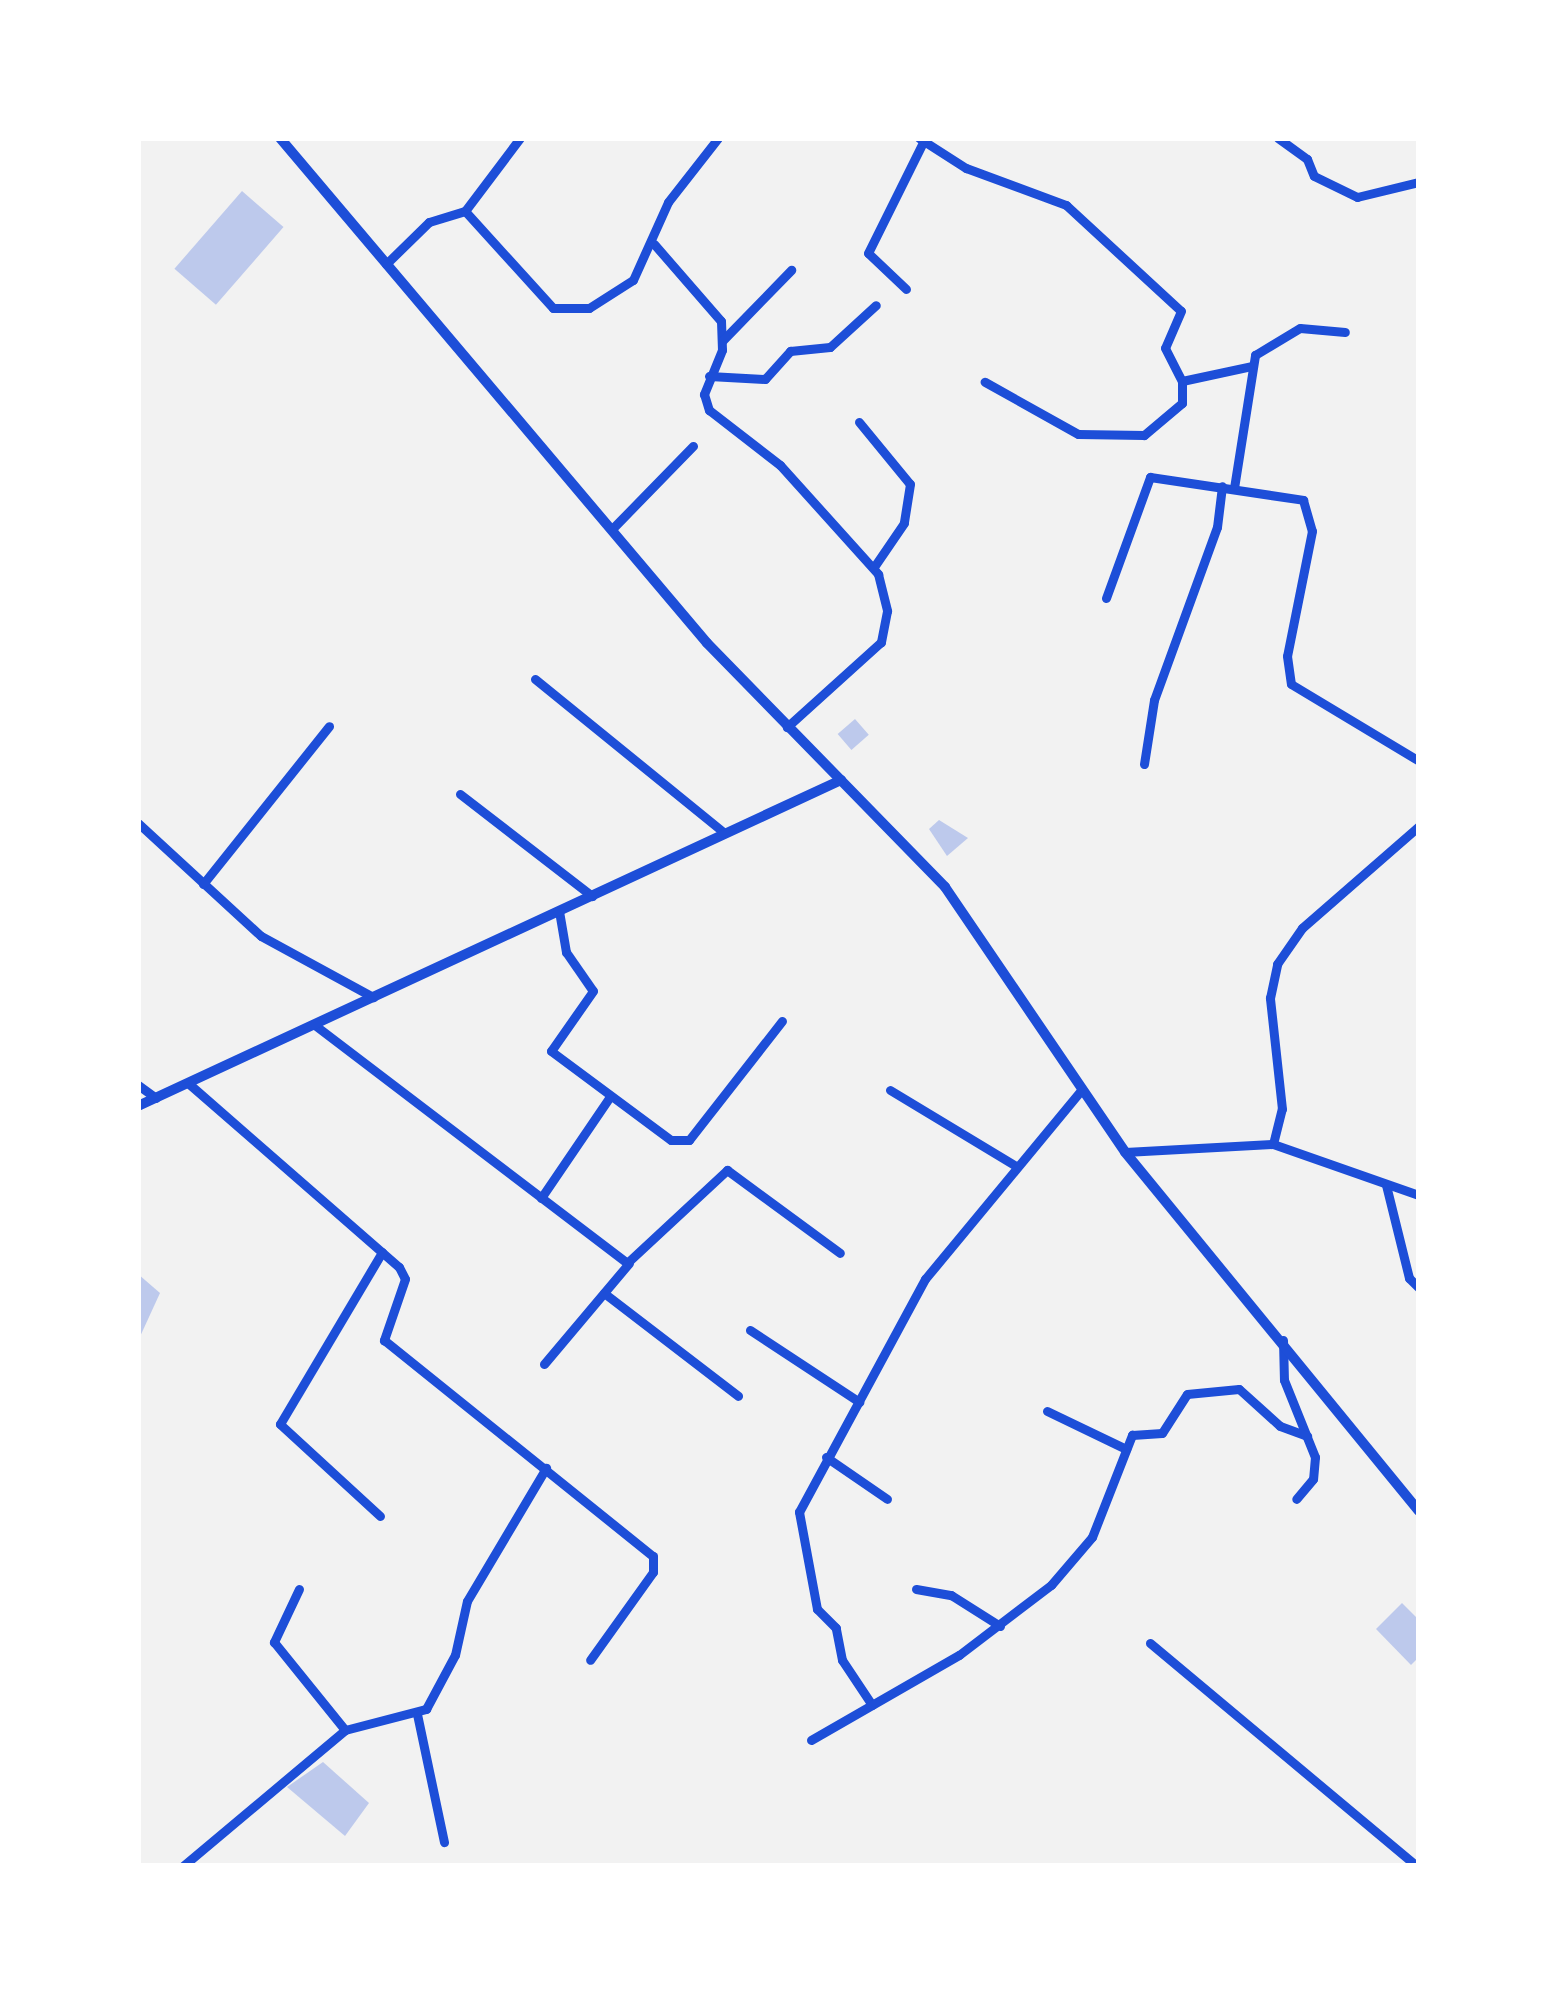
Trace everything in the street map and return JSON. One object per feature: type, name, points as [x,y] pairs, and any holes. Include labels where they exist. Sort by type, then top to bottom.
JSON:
[{"type":"street","points":[[280,138],[612,530],[787,727],[945,886],[1125,1152],[1419,1511]]},
{"type":"street","points":[[386,264],[429,223],[464,211],[520,138]]},
{"type":"street","points":[[464,211],[562,312],[621,292],[654,244],[668,202],[718,138]]},
{"type":"street","points":[[1278,138],[1307,159],[1314,176],[1358,197],[1380,198],[1419,182]]},
{"type":"street","points":[[906,289],[868,253],[921,140],[966,168],[1066,205],[1178,304],[1180,321],[1165,347],[1182,381],[1175,416],[1144,435],[1115,439],[1078,434],[986,382]]},
{"type":"street","points":[[654,244],[717,314],[723,340]]},
{"type":"street","points":[[787,727],[881,642],[887,611],[874,567],[780,465],[709,410],[710,376],[723,340],[790,270]]},
{"type":"street","points":[[710,376],[765,379],[790,351],[830,347],[876,305]]},
{"type":"street","points":[[1144,764],[1154,700],[1228,487],[1252,366],[1262,345],[1284,333],[1345,332]]},
{"type":"street","points":[[1182,381],[1252,366]]},
{"type":"street","points":[[859,422],[910,484],[904,524],[874,567]]},
{"type":"street","points":[[612,530],[693,446]]},
{"type":"street","points":[[1106,598],[1146,479],[1295,496],[1311,514],[1306,582],[1287,656],[1298,694],[1419,761]]},
{"type":"street","points":[[535,680],[723,832]]},
{"type":"street","points":[[203,884],[329,725]]},
{"type":"street","points":[[138,1106],[841,780]]},
{"type":"street","points":[[460,794],[592,896]]},
{"type":"street","points":[[138,823],[261,936],[373,997]]},
{"type":"street","points":[[1273,1144],[1282,1109],[1271,1022],[1277,964],[1302,928],[1419,826]]},
{"type":"street","points":[[559,911],[566,952],[593,987],[551,1051],[671,1140],[689,1140],[782,1021]]},
{"type":"street","points":[[316,1025],[629,1263]]},
{"type":"street","points":[[188,1083],[382,1252],[405,1279],[385,1340],[655,1560],[590,1660]]},
{"type":"street","points":[[138,1085],[156,1097]]},
{"type":"street","points":[[872,1705],[842,1660],[836,1628],[817,1609],[797,1524],[826,1457],[925,1279],[1082,1089]]},
{"type":"street","points":[[890,1090],[1016,1166]]},
{"type":"street","points":[[541,1198],[609,1098]]},
{"type":"street","points":[[1125,1152],[1273,1144],[1419,1196]]},
{"type":"street","points":[[544,1364],[629,1263],[727,1170],[840,1252]]},
{"type":"street","points":[[1386,1185],[1409,1278],[1419,1288]]},
{"type":"street","points":[[380,1516],[280,1424],[382,1252]]},
{"type":"street","points":[[604,1293],[738,1396]]},
{"type":"street","points":[[750,1330],[859,1402]]},
{"type":"street","points":[[1283,1340],[1284,1380],[1316,1470],[1296,1499]]},
{"type":"street","points":[[812,1740],[1000,1626],[1084,1550],[1126,1449],[1137,1434],[1159,1434],[1187,1394],[1224,1385],[1307,1436]]},
{"type":"street","points":[[1047,1411],[1126,1449]]},
{"type":"street","points":[[826,1457],[887,1499]]},
{"type":"street","points":[[444,1842],[417,1714],[455,1655],[467,1601],[546,1468]]},
{"type":"street","points":[[298,1589],[273,1637],[346,1730]]},
{"type":"street","points":[[916,1589],[951,1595],[1000,1626]]},
{"type":"street","points":[[1150,1643],[1417,1866]]},
{"type":"street","points":[[183,1866],[346,1730],[381,1715],[417,1714]]},
{"type":"building","points":[[242,191],[284,227],[216,305],[174,269]]},
{"type":"building","points":[[855,719],[869,735],[851,750],[838,734]]},
{"type":"building","points":[[939,820],[968,838],[947,856],[929,829]]},
{"type":"building","points":[[138,1274],[160,1293],[138,1341]]},
{"type":"building","points":[[1402,1603],[1419,1620],[1419,1657],[1411,1665],[1376,1629]]},
{"type":"building","points":[[323,1762],[369,1803],[345,1836],[287,1787]]}]
